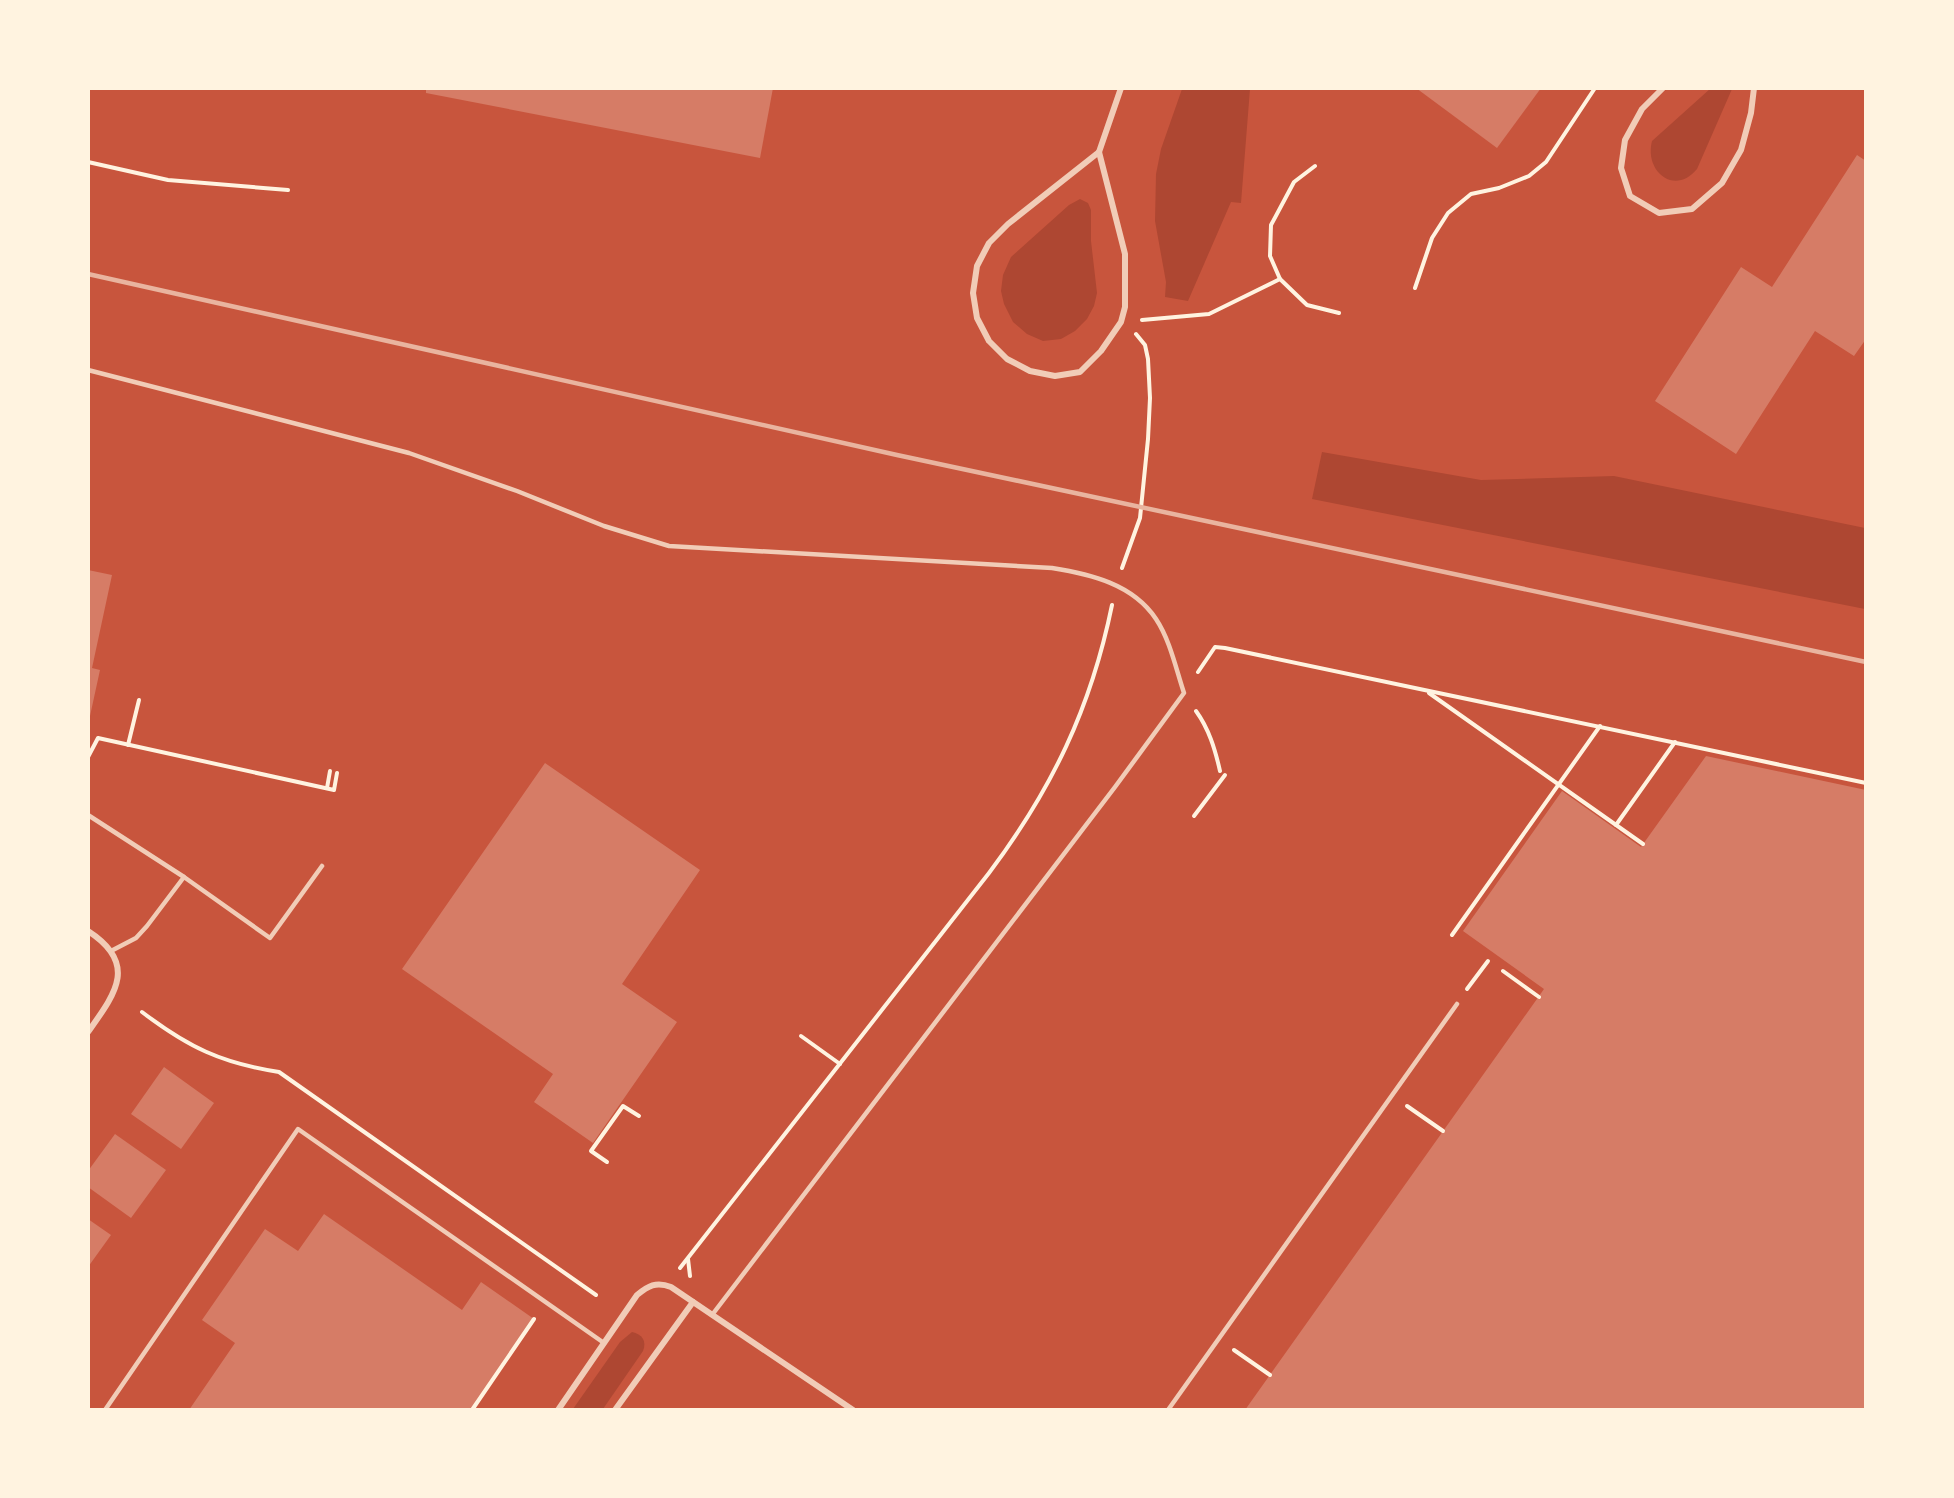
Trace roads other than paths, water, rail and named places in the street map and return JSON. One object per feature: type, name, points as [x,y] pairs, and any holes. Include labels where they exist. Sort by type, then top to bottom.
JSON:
[{"type":"street","points":[[1099,152],[1125,254],[1125,307],[1121,322],[1101,351],[1080,372],[1055,376],[1030,371],[1007,359],[989,341],[977,318],[973,293],[977,266],[989,243],[1008,224],[1099,152],[1121,88]]},
{"type":"street","points":[[1663,88],[1642,109],[1625,140],[1621,168],[1630,196],[1659,213],[1692,209],[1722,183],[1741,150],[1751,114],[1754,88]]},
{"type":"street","points":[[88,931],[104,942],[111,951],[118,976],[115,994],[88,1032]]},
{"type":"street","points":[[558,1410],[631,1304],[648,1286],[655,1284],[666,1285],[693,1302],[853,1410]]},
{"type":"street","points":[[615,1410],[693,1302]]},
{"type":"lane","points":[[88,370],[409,453],[517,491],[604,526],[669,546],[1052,568],[1102,578],[1144,604],[1157,620],[1184,693],[1115,787],[712,1315]]},
{"type":"lane","points":[[88,815],[184,877],[270,938],[322,866]]},
{"type":"lane","points":[[111,951],[136,938],[184,877]]},
{"type":"lane","points":[[1168,1410],[1457,1004]]},
{"type":"lane","points":[[105,1410],[298,1129],[604,1343]]},
{"type":"railway","points":[[88,274],[897,455],[1866,662]]}]
